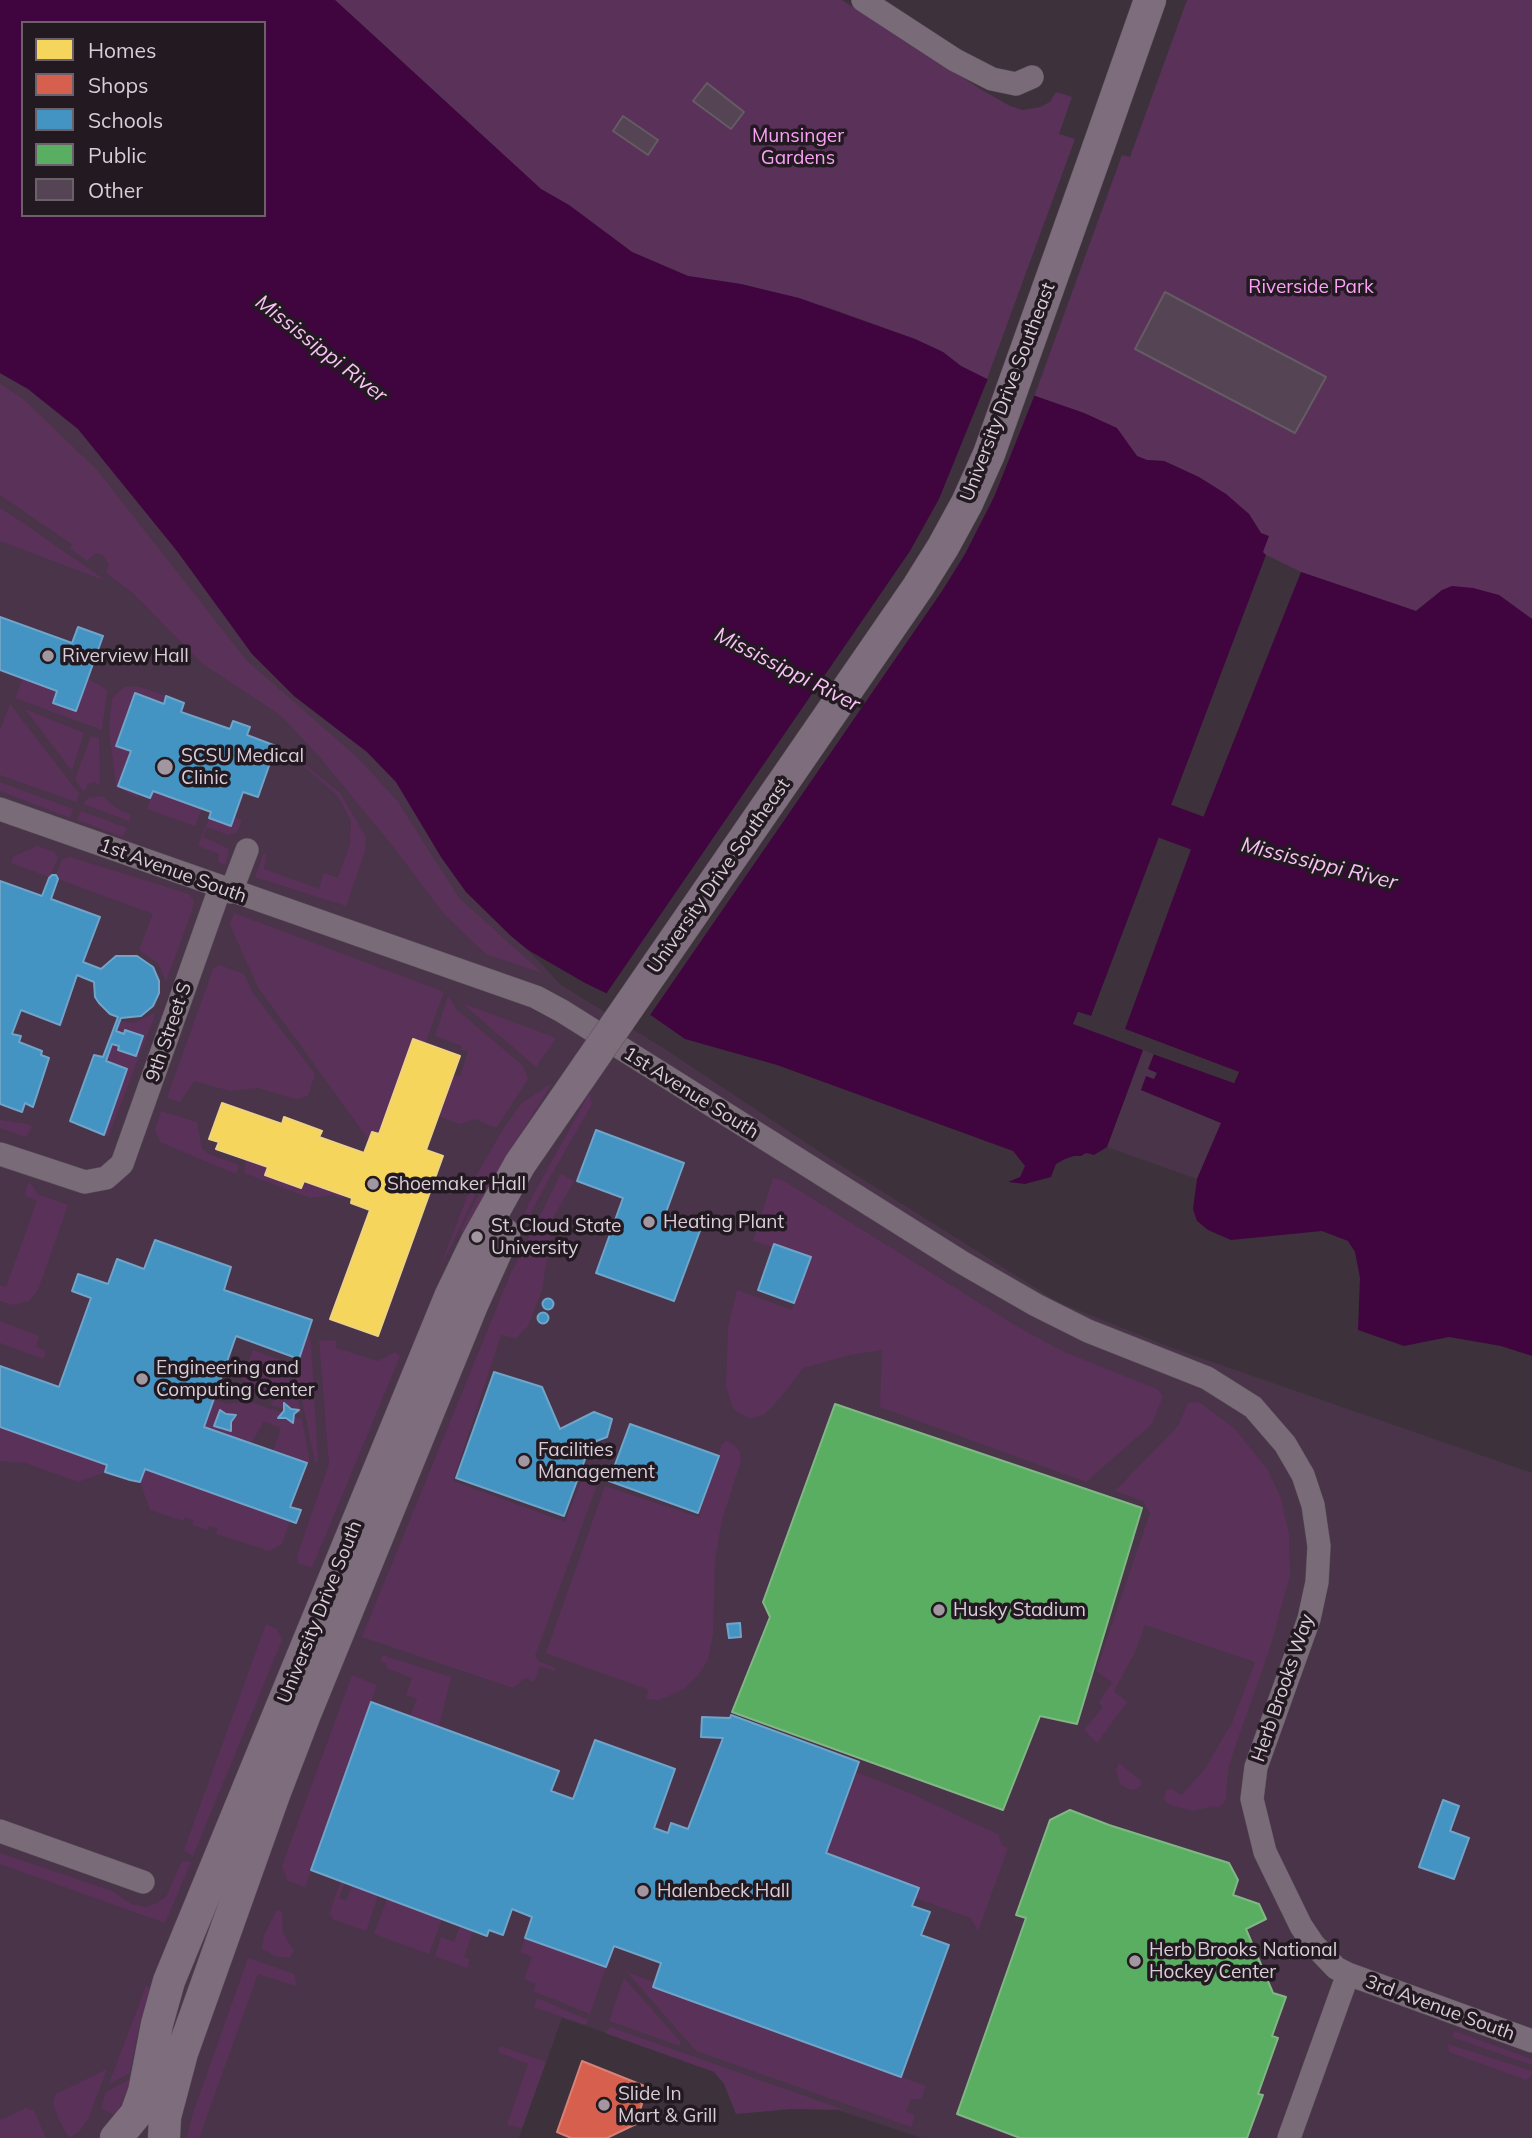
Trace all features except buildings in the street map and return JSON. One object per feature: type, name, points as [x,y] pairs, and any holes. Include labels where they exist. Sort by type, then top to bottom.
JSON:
[{"type":"street","points":[[863,0],[956,60],[992,79],[1016,84],[1032,77]]},
{"type":"street","name":"University Drive Southeast","points":[[589,1064],[918,587],[967,503],[989,454],[1150,0]]},
{"type":"street","name":"1st Avenue South","points":[[0,809],[225,890],[510,986],[562,1011],[963,1263],[1036,1305],[1088,1331],[1207,1378],[1240,1396],[1259,1413],[1285,1444],[1296,1461],[1310,1494]]},
{"type":"street","name":"9th Street S","points":[[0,1154],[85,1182],[106,1178],[122,1164],[225,890],[247,850]]},
{"type":"street","name":"University Drive South","points":[[116,2138],[136,2113],[144,2092],[157,2024],[169,1981],[450,1297],[477,1241],[520,1164],[589,1064]]},
{"type":"street","name":"University Drive South","points":[[163,2138],[165,2117],[182,2053],[304,1714],[472,1305],[565,1102]]},
{"type":"street","name":"Herb Brooks Way","points":[[1310,1494],[1319,1546],[1317,1582],[1309,1619],[1260,1750],[1252,1799],[1265,1852],[1301,1926],[1312,1944],[1328,1961],[1348,1974]]},
{"type":"street","points":[[0,1831],[143,1882]]},
{"type":"street","points":[[1289,2138],[1348,1974]]},
{"type":"street","name":"3rd Avenue South","points":[[1348,1974],[1532,2041]]},
{"type":"shaded area","name":"St. Cloud State University","points":[[0,373],[28,389],[78,429],[177,551],[252,654],[294,696],[367,752],[396,782],[441,857],[466,892],[561,985],[1058,1302],[1172,1348],[1532,1473],[1532,2138],[922,2138],[562,2018],[519,2138],[0,2138]]},
{"type":"shaded area","points":[[1143,1050],[1154,1054],[1148,1069],[1157,1072],[1154,1079],[1141,1090],[1221,1123],[1197,1179],[1107,1147]]},
{"type":"green space","name":"Munsinger Gardens","points":[[335,0],[842,0],[1010,106],[1023,110],[1040,107],[1050,102],[1056,92],[1072,97],[1059,134],[1075,139],[987,379],[961,366],[943,352],[915,339],[830,308],[741,284],[688,276],[632,252],[569,205],[541,189]]},
{"type":"green space","name":"Riverside Park","points":[[1187,0],[1532,0],[1532,619],[1499,595],[1442,590],[1416,611],[1301,572],[1262,553],[1261,533],[1249,514],[1226,494],[1164,461],[1147,460],[1137,456],[1116,428],[1084,413],[1034,397],[1122,155],[1130,157]]},
{"type":"green space","points":[[0,384],[22,398],[97,470],[246,660],[359,759],[398,802],[459,898],[542,973],[486,954],[444,914],[318,755],[280,715],[203,664],[133,593],[106,573],[109,564],[103,555],[96,553],[87,561],[70,548],[72,544],[0,495]]},
{"type":"green space","points":[[0,508],[26,525],[106,581],[0,541]]},
{"type":"green space","points":[[23,678],[57,691],[53,703],[76,711],[88,679],[107,690],[102,730],[15,698]]},
{"type":"green space","points":[[125,687],[140,687],[166,696],[164,704],[135,694],[116,745],[131,751],[118,786],[139,793],[138,798],[116,787],[109,729],[112,698]]},
{"type":"green space","points":[[10,704],[79,794],[76,802],[0,775],[0,730]]},
{"type":"green space","points":[[25,709],[84,733],[72,771]]},
{"type":"green space","points":[[91,736],[99,738],[100,782],[97,786],[96,782],[87,784],[87,789],[83,791],[75,779]]},
{"type":"green space","points":[[297,749],[300,761],[340,793],[366,837],[365,851],[346,906],[255,877],[266,853],[264,869],[319,889],[324,873],[338,878],[350,844],[351,821],[338,796],[306,768],[283,759],[287,752]]},
{"type":"green space","points":[[0,782],[73,809],[70,818],[0,791]]},
{"type":"green space","points":[[153,791],[202,809],[195,826],[147,809]]},
{"type":"green space","points":[[102,796],[119,810],[131,815],[129,821],[83,804],[88,798]]},
{"type":"green space","points":[[81,811],[127,828],[123,837],[77,820]]},
{"type":"green space","points":[[234,817],[242,820],[237,832],[228,835],[207,827],[203,837],[229,849],[226,865],[218,862],[219,854],[198,846],[209,818],[230,826]]},
{"type":"green space","points":[[37,846],[54,852],[58,858],[49,877],[11,863],[13,857]]},
{"type":"green space","points":[[70,857],[189,894],[194,901],[192,910],[166,982],[158,963],[139,950],[153,914],[58,879],[56,875],[62,859]]},
{"type":"green space","points":[[234,913],[444,992],[425,1044],[412,1040],[379,1134],[372,1132],[369,1140],[258,987],[230,925]]},
{"type":"green space","points":[[220,965],[244,974],[252,992],[315,1074],[308,1096],[296,1099],[258,1088],[230,1091],[194,1081],[180,1102],[167,1098],[213,969]]},
{"type":"green space","points":[[448,996],[456,1009],[523,1066],[528,1079],[496,1128],[475,1119],[460,1124],[438,1116],[454,1075],[460,1077],[468,1051],[435,1036]]},
{"type":"green space","points":[[462,1003],[556,1038],[536,1067]]},
{"type":"green space","points":[[156,1012],[108,1137],[104,1135],[127,1069],[106,1061],[112,1044],[119,1046],[118,1050],[135,1056],[142,1036],[126,1030],[124,1034],[116,1031],[120,1021],[134,1023]]},
{"type":"green space","points":[[552,1083],[489,1186],[465,1232],[461,1230],[485,1182],[482,1181],[438,1273],[473,1181],[502,1131],[521,1104]]},
{"type":"green space","points":[[589,1094],[592,1104],[510,1253],[507,1251],[532,1197]]},
{"type":"green space","points":[[161,1111],[197,1122],[202,1149],[239,1165],[236,1174],[160,1142],[155,1130]]},
{"type":"green space","points":[[0,1120],[32,1126],[26,1137],[0,1128]]},
{"type":"green space","points":[[246,1159],[344,1195],[343,1199],[333,1195],[310,1198],[244,1173]]},
{"type":"green space","points":[[561,1174],[574,1181],[554,1216],[542,1290],[528,1326],[516,1338],[501,1335],[453,1481],[565,1522],[583,1476],[599,1479],[535,1656],[538,1661],[556,1668],[555,1671],[540,1666],[534,1682],[525,1678],[513,1688],[362,1637],[511,1273]]},
{"type":"green space","points":[[773,1178],[784,1181],[1018,1327],[1062,1351],[1157,1389],[1163,1396],[1152,1424],[1086,1482],[880,1407],[882,1350],[850,1355],[803,1368],[764,1415],[749,1418],[734,1410],[726,1387],[728,1328],[737,1290],[792,1310],[810,1259],[753,1241]]},
{"type":"green space","points":[[28,1183],[37,1194],[68,1205],[38,1290],[29,1301],[13,1305],[0,1301],[0,1285],[6,1287],[37,1201],[25,1195]]},
{"type":"green space","points":[[0,1321],[39,1336],[36,1347],[46,1351],[43,1359],[0,1343]]},
{"type":"green space","points":[[308,1332],[311,1343],[318,1462],[315,1462],[302,1400],[294,1388],[292,1356],[299,1358]]},
{"type":"green space","points":[[319,1340],[337,1341],[336,1348],[378,1361],[395,1352],[400,1356],[312,1568],[298,1563],[298,1553],[329,1464]]},
{"type":"green space","points":[[253,1350],[286,1362],[290,1388],[298,1400],[302,1414],[285,1404],[284,1409],[271,1405],[275,1397],[260,1393],[242,1379]]},
{"type":"green space","points":[[214,1399],[227,1404],[245,1400],[283,1413],[279,1418],[293,1422],[294,1417],[302,1419],[310,1463],[273,1451],[281,1428],[264,1421],[251,1443],[204,1427]]},
{"type":"green space","points":[[1199,1402],[1235,1429],[1267,1469],[1281,1498],[1289,1535],[1290,1576],[1269,1651],[1228,1770],[1226,1800],[1219,1808],[1214,1806],[1193,1811],[1170,1805],[1164,1800],[1166,1790],[1171,1789],[1182,1795],[1204,1770],[1232,1723],[1255,1662],[1145,1625],[1135,1652],[1114,1691],[1127,1702],[1097,1743],[1084,1730],[1103,1707],[1099,1703],[1112,1682],[1096,1671],[1150,1513],[1143,1501],[1115,1491],[1178,1426],[1188,1403]]},
{"type":"green space","points":[[0,1427],[107,1465],[105,1472],[79,1482],[25,1463],[0,1461]]},
{"type":"green space","points":[[726,1441],[740,1452],[741,1461],[722,1520],[715,1560],[713,1635],[708,1660],[699,1674],[685,1688],[669,1696],[658,1700],[646,1699],[649,1690],[546,1653],[605,1486],[702,1518],[699,1516],[722,1444]]},
{"type":"green space","points":[[145,1469],[290,1521],[282,1544],[270,1551],[216,1534],[217,1528],[209,1526],[208,1530],[192,1525],[193,1520],[185,1517],[183,1521],[150,1510],[140,1482]]},
{"type":"green space","points":[[266,1624],[277,1629],[282,1640],[193,1856],[184,1850]]},
{"type":"green space","points":[[382,1655],[451,1677],[439,1727],[410,1716],[417,1699],[406,1695],[412,1678],[386,1668],[387,1664],[380,1661]]},
{"type":"green space","points":[[352,1675],[377,1685],[305,1887],[288,1881],[282,1866]]},
{"type":"green space","points":[[1119,1763],[1141,1781],[1138,1788],[1131,1790],[1120,1784],[1116,1770]]},
{"type":"green space","points":[[855,1772],[910,1793],[999,1835],[1001,1845],[1008,1848],[978,1931],[971,1918],[915,1898],[919,1888],[826,1853]]},
{"type":"green space","points":[[0,1853],[112,1891],[131,1904],[145,1907],[166,1897],[182,1861],[191,1862],[165,1923],[0,1864]]},
{"type":"green space","points":[[341,1881],[345,1882],[339,1898],[346,1901],[352,1885],[378,1895],[366,1931],[332,1919],[333,1916],[329,1914]]},
{"type":"green space","points":[[387,1899],[442,1919],[429,1954],[374,1934]]},
{"type":"green space","points":[[277,1910],[282,1912],[283,1933],[294,1951],[290,1958],[275,1956],[262,1949],[264,1935]]},
{"type":"green space","points":[[460,1926],[473,1931],[464,1957],[470,1959],[467,1968],[435,1956],[441,1937],[454,1942]]},
{"type":"green space","points":[[525,1938],[606,1967],[590,2014],[533,1991],[536,1984],[524,1979],[532,1957],[520,1952]]},
{"type":"green space","points":[[248,1958],[294,1974],[297,1986],[258,1974],[199,2138],[187,2138],[192,2116]]},
{"type":"green space","points":[[627,1972],[654,1982],[653,1987],[926,2086],[921,2099],[911,2099],[906,2111],[915,2115],[911,2127],[696,2051]]},
{"type":"green space","points":[[624,1978],[680,2041],[680,2046],[609,2021]]},
{"type":"green space","points":[[146,1986],[150,1988],[140,2021],[130,2073],[109,2084]]},
{"type":"green space","points":[[537,1998],[588,2020],[586,2025],[534,2007]]},
{"type":"green space","points":[[610,2027],[845,2110],[791,2109],[736,2114],[724,2084],[714,2072],[605,2033]]},
{"type":"green space","points":[[1454,2031],[1532,2059],[1532,2065],[1452,2037]]},
{"type":"green space","points":[[1448,2044],[1532,2071],[1532,2075],[1526,2080],[1449,2052]]},
{"type":"green space","points":[[500,2046],[546,2062],[522,2128],[507,2125],[528,2064],[498,2052]]},
{"type":"green space","points":[[107,2069],[88,2119],[79,2132],[69,2138],[53,2102],[56,2094]]},
{"type":"green space","points":[[132,2078],[117,2113],[112,2114],[101,2108],[106,2092]]},
{"type":"green space","points":[[26,2108],[34,2111],[46,2138],[0,2138],[0,2120]]},
{"type":"water","points":[[0,0],[335,0],[541,189],[569,205],[632,252],[688,276],[741,284],[799,298],[915,339],[943,352],[961,366],[987,379],[1084,413],[1117,428],[1137,456],[1147,460],[1164,461],[1199,477],[1226,494],[1249,514],[1261,533],[1269,536],[1263,552],[1266,555],[1091,1016],[1078,1012],[1074,1024],[1143,1050],[1107,1147],[1094,1155],[1086,1153],[1065,1159],[1056,1164],[1051,1177],[1025,1184],[1008,1182],[1020,1177],[1025,1166],[1013,1151],[777,1065],[685,1039],[649,1014],[585,983],[528,950],[466,892],[441,857],[396,782],[367,752],[294,696],[252,654],[177,551],[78,429],[28,389],[0,373]]},
{"type":"water","points":[[1301,572],[1416,611],[1442,590],[1452,586],[1473,588],[1499,595],[1532,619],[1532,1356],[1501,1346],[1449,1337],[1404,1346],[1358,1330],[1360,1278],[1355,1252],[1348,1241],[1322,1231],[1231,1240],[1208,1230],[1197,1221],[1193,1209],[1197,1179],[1221,1123],[1141,1090],[1146,1076],[1154,1079],[1157,1073],[1148,1069],[1154,1054],[1234,1083],[1239,1072],[1125,1029],[1197,833]]},
{"type":"pier","points":[[989,376],[1035,394],[994,497],[965,554],[648,1018],[604,997],[910,551],[939,499]]},
{"type":"pier","points":[[1078,1012],[1094,1017],[1090,1020],[1080,1016],[1078,1022],[1144,1046],[1146,1051],[1073,1024]]},
{"type":"pier","points":[[1122,1028],[1239,1072],[1234,1083],[1150,1053],[1155,1051],[1232,1079],[1234,1074],[1124,1033]]},
{"type":"waterway","name":"Mississippi River","points":[[1121,805],[1197,833],[1241,844]]},
{"type":"place","name":"Riverview Hall","points":[[48,656]]},
{"type":"place","name":"SCSU Medical Clinic","points":[[165,767]]},
{"type":"place","name":"Shoemaker Hall","points":[[373,1184]]},
{"type":"place","name":"Heating Plant","points":[[649,1222]]},
{"type":"place","name":"St. Cloud State University","points":[[477,1237]]},
{"type":"place","name":"Engineering and Computing Center","points":[[142,1379]]},
{"type":"place","name":"Facilities Management","points":[[524,1461]]},
{"type":"place","name":"Husky Stadium","points":[[939,1610]]},
{"type":"place","name":"Halenbeck Hall","points":[[643,1891]]},
{"type":"place","name":"Herb Brooks National Hockey Center","points":[[1135,1961]]},
{"type":"place","name":"Slide In Mart & Grill","points":[[604,2105]]}]
